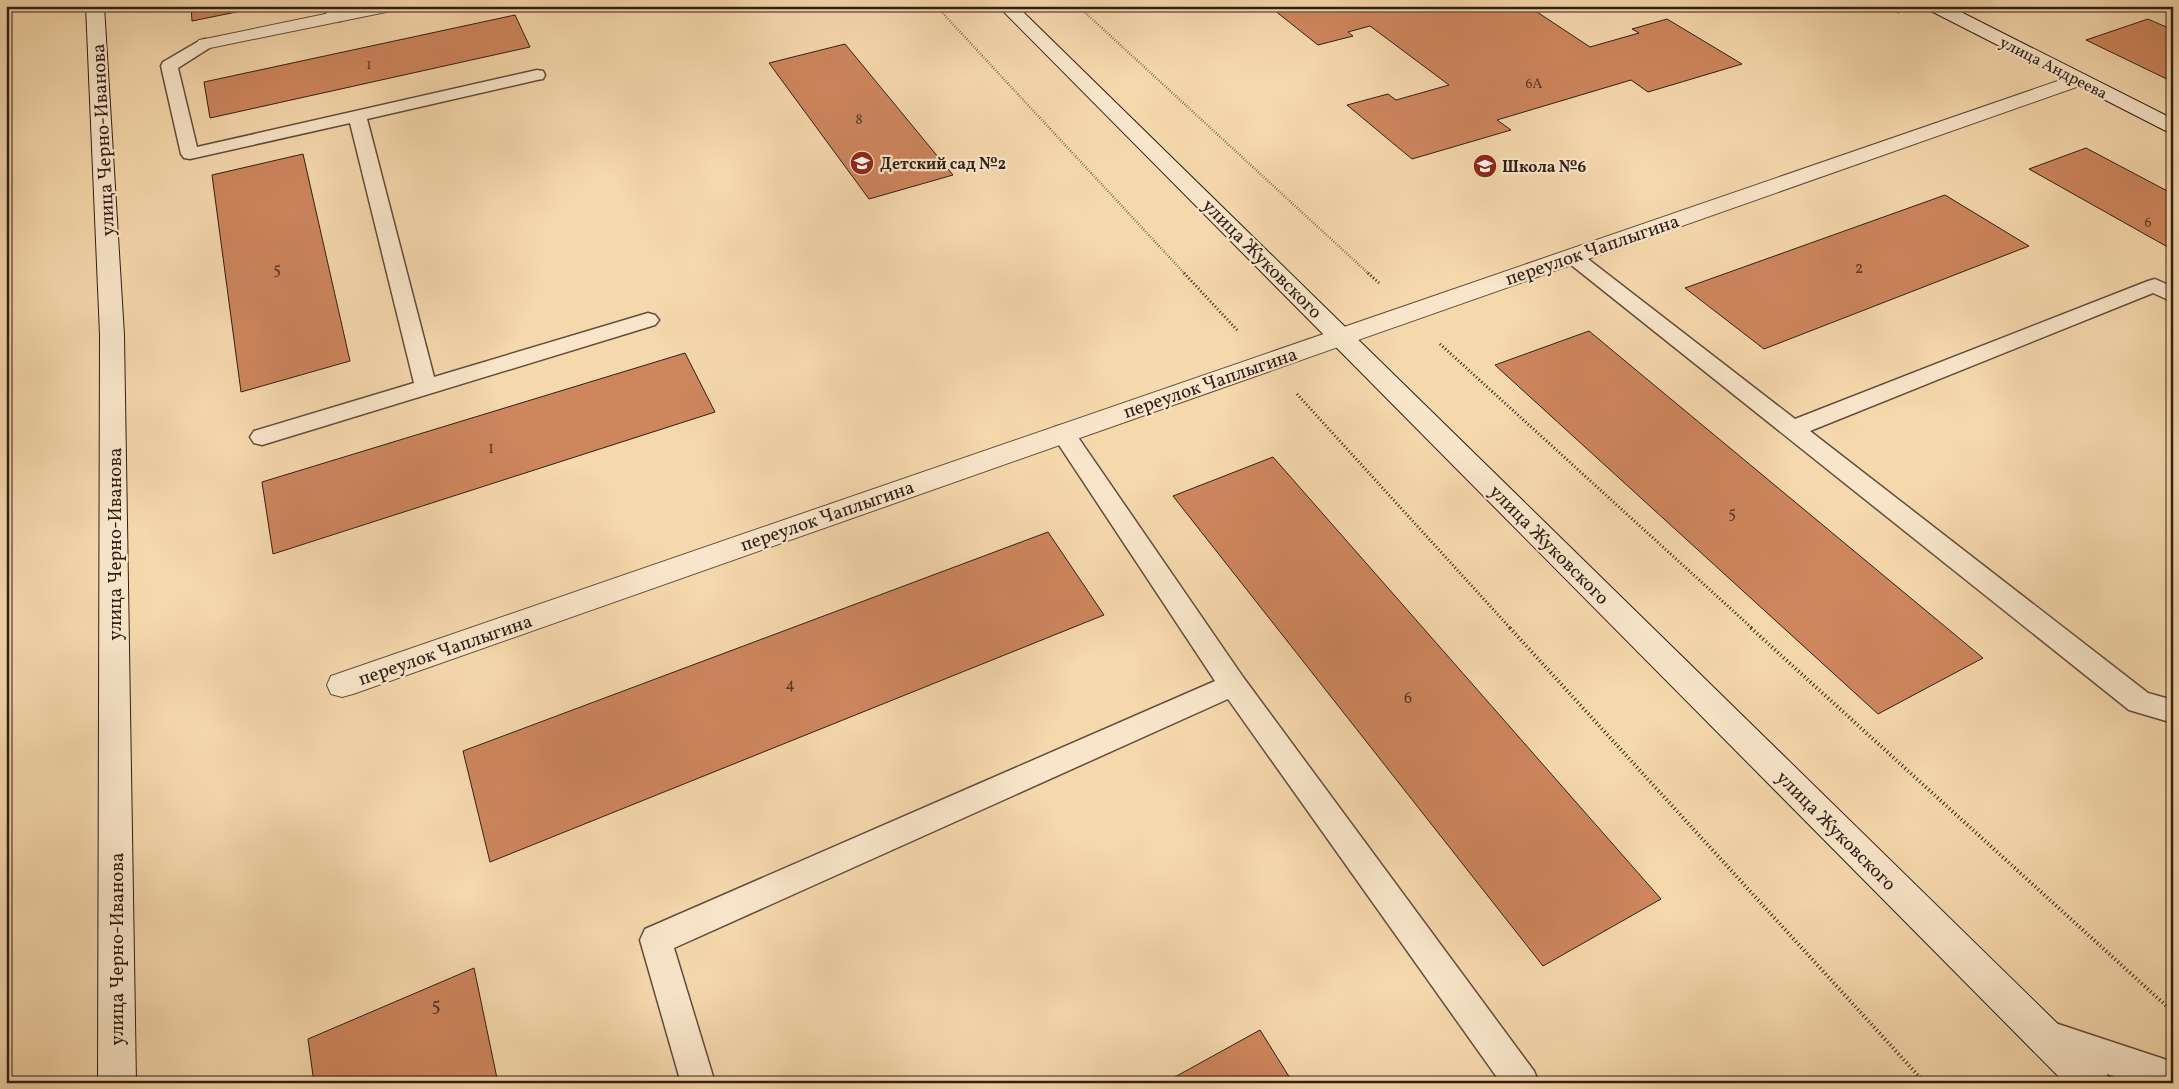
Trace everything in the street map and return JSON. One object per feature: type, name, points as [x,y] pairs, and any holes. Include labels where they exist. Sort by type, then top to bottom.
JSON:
[{"type":"street","name":"улица Черно-Иванова","points":[[95,6],[112,335],[116,1083]]},
{"type":"street","points":[[205,44],[333,12],[391,6]]},
{"type":"street","name":"улица Жуковского","points":[[1008,6],[2092,1083]]},
{"type":"street","name":"улица Андреева","points":[[1935,6],[2173,127]]},
{"type":"street","name":"переулок Чаплыгина","points":[[342,685],[2078,80]]},
{"type":"lane","points":[[205,44],[168,66],[190,154],[537,74]]},
{"type":"lane","points":[[357,116],[426,388]]},
{"type":"lane","points":[[1572,256],[2138,702],[2173,712]]},
{"type":"lane","points":[[1792,429],[2154,286],[2173,296]]},
{"type":"lane","points":[[262,437],[648,320]]},
{"type":"lane","points":[[1063,433],[1233,685],[1522,1083]]},
{"type":"lane","points":[[698,1083],[656,940],[1233,685]]},
{"type":"lane","points":[[2046,1037],[2173,1079]]},
{"type":"path","points":[[936,6],[1267,362],[1925,1083]]},
{"type":"path","points":[[1078,6],[1384,288],[1406,314],[2173,1012]]},
{"type":"building","points":[[191,6],[266,6],[192,21]]},
{"type":"building","points":[[1269,6],[1528,6],[1590,47],[1639,33],[1632,29],[1667,19],[1742,64],[1648,92],[1631,80],[1497,120],[1511,130],[1412,159],[1347,105],[1388,94],[1396,100],[1449,85],[1370,26],[1348,32],[1353,36],[1318,45]]},
{"type":"building","points":[[515,15],[530,47],[210,118],[204,82]]},
{"type":"building","points":[[2148,19],[2173,30],[2173,82],[2086,40]]},
{"type":"building","points":[[845,44],[953,175],[869,199],[769,63]]},
{"type":"building","points":[[2086,148],[2173,194],[2173,250],[2029,169]]},
{"type":"building","points":[[303,154],[350,361],[241,392],[212,175]]},
{"type":"building","points":[[1945,195],[2029,246],[1764,349],[1685,288]]},
{"type":"building","points":[[1589,331],[1983,658],[1878,714],[1495,365]]},
{"type":"building","points":[[685,353],[715,412],[273,554],[262,482]]},
{"type":"building","points":[[1273,457],[1661,899],[1543,966],[1173,496]]},
{"type":"building","points":[[1048,532],[1104,615],[490,862],[463,751]]},
{"type":"building","points":[[474,968],[498,1083],[314,1083],[308,1039]]},
{"type":"building","points":[[1260,1030],[1293,1083],[1164,1083]]},
{"type":"place","name":"Детский сад №2","points":[[862,163]]},
{"type":"place","name":"Школа №6","points":[[1485,166]]}]
